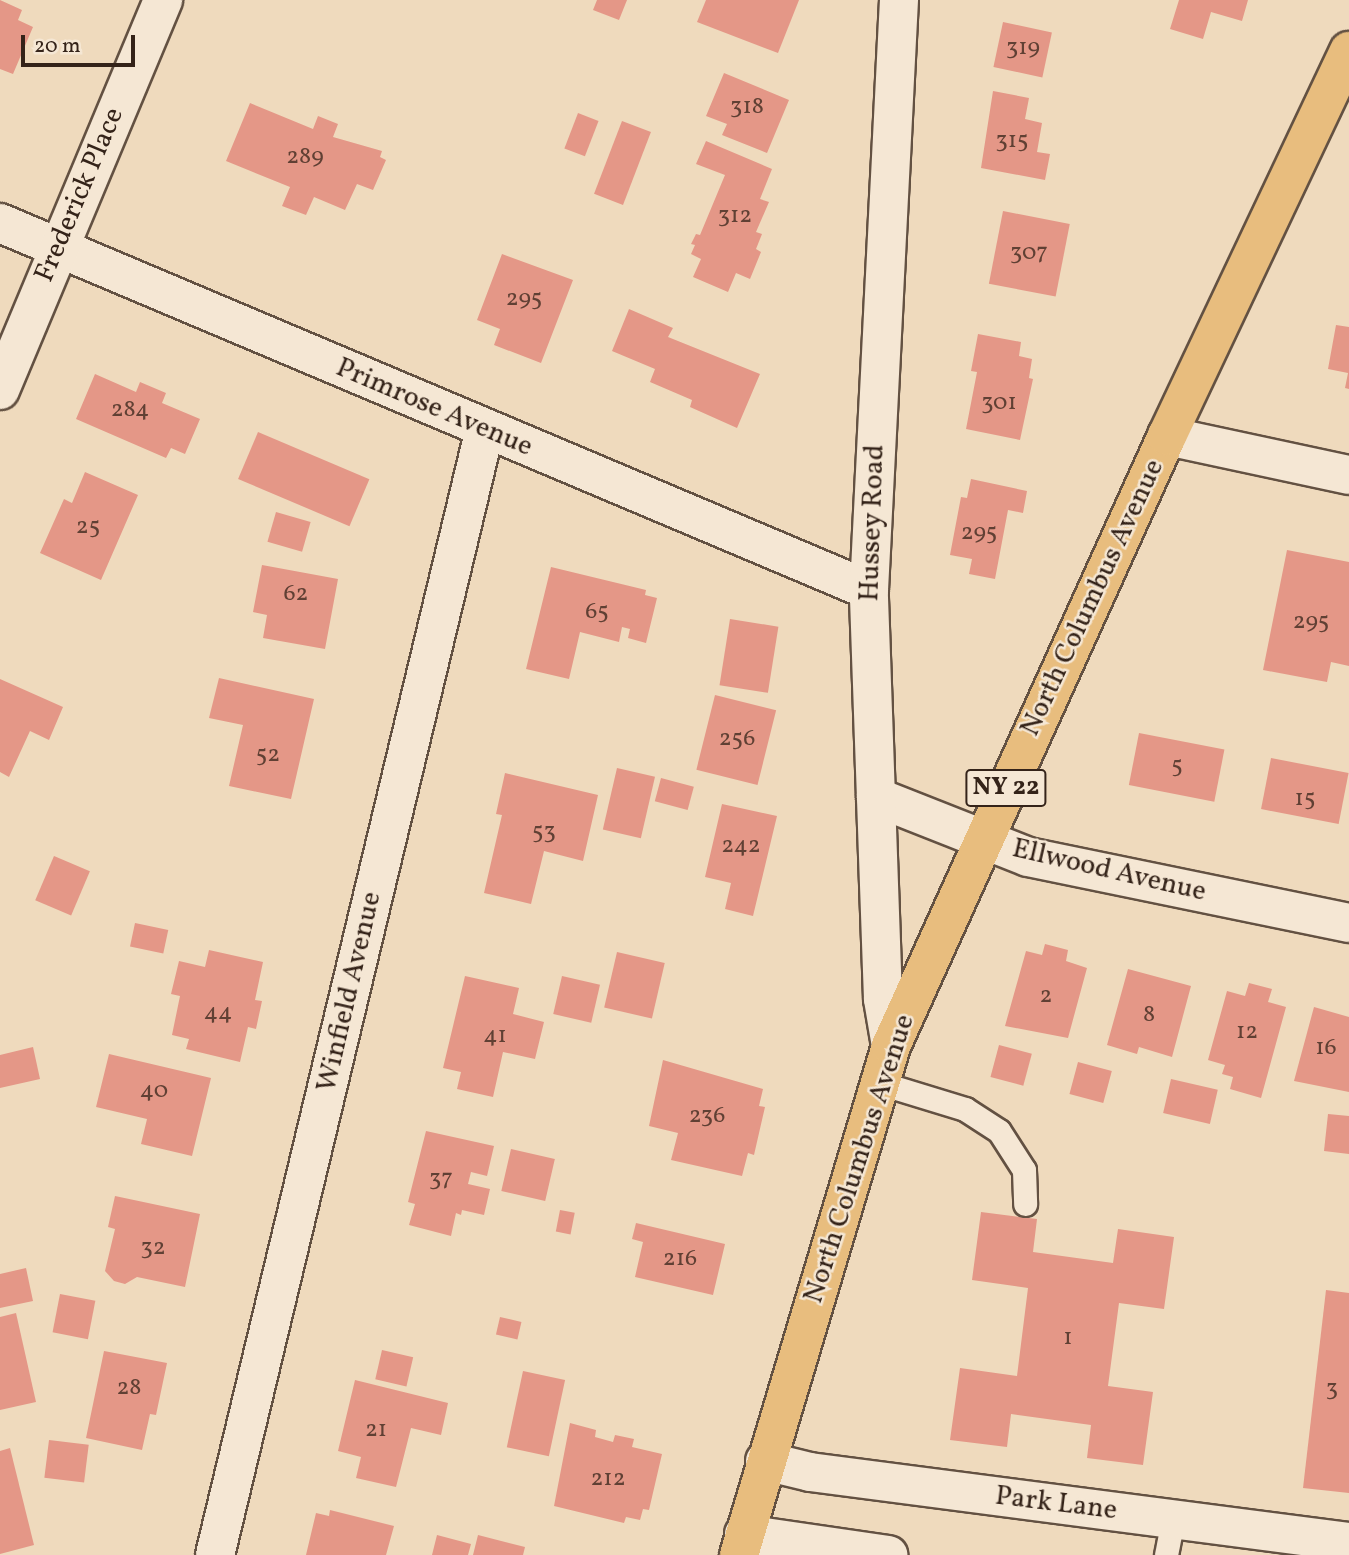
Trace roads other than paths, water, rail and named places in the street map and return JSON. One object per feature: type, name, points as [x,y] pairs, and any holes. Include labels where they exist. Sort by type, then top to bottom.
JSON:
[{"type":"main road","name":"North Columbus Avenue","points":[[741,1545],[891,1046],[1167,436],[1349,51]]},
{"type":"street","name":"Frederick Place","points":[[0,390],[57,247],[163,0]]},
{"type":"street","name":"Hussey Road","points":[[891,1046],[883,999],[869,590],[900,0]]},
{"type":"street","name":"Primrose Avenue","points":[[0,223],[869,590]]},
{"type":"street","name":"Winfield Avenue","points":[[215,1555],[485,429]]},
{"type":"street","points":[[1167,436],[1349,475]]},
{"type":"street","name":"Ellwood Avenue","points":[[876,797],[1028,857],[1349,923]]},
{"type":"street","name":"Park Lane","points":[[765,1461],[810,1472],[1170,1537],[1349,1542]]},
{"type":"street","points":[[741,1545],[888,1555]]},
{"type":"lane","points":[[880,1083],[965,1109],[999,1131],[1024,1170],[1025,1204]]}]
